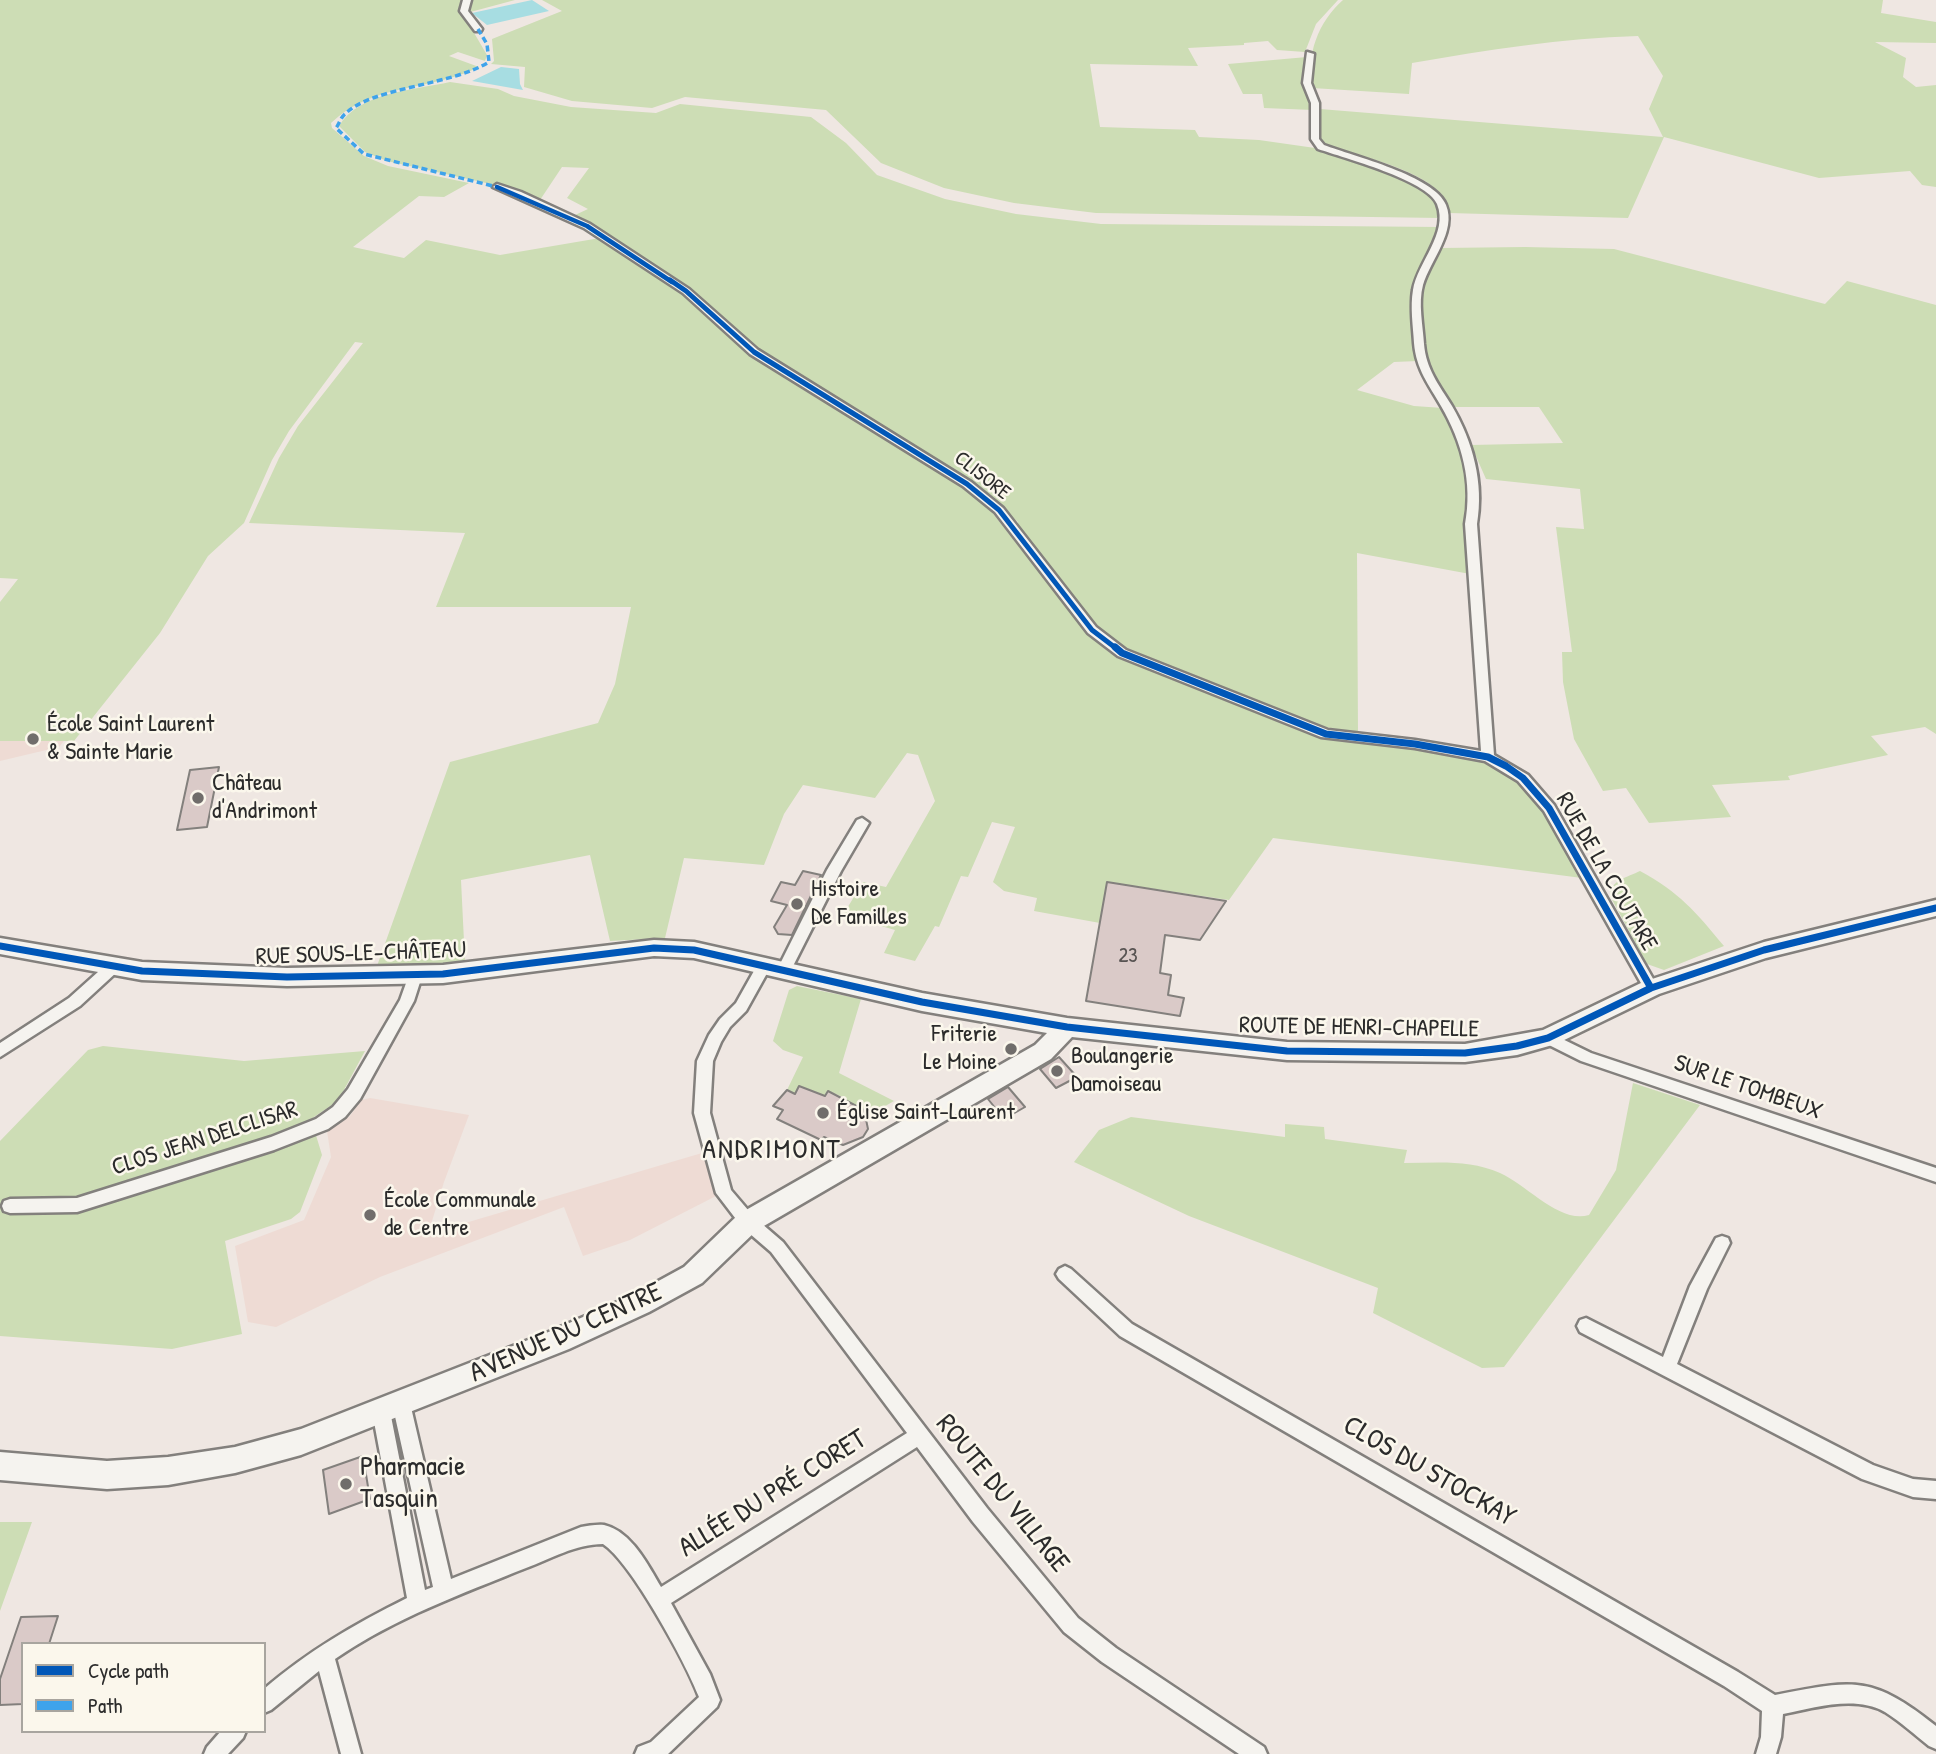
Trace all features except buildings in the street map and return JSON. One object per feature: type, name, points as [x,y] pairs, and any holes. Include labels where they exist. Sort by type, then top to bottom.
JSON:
[{"type":"street","points":[[467,0],[464,11],[478,29]]},
{"type":"street","points":[[1310,54],[1307,83],[1315,103],[1315,139],[1321,147],[1417,181],[1431,188],[1442,205],[1444,221],[1440,239],[1418,286],[1420,344],[1424,369],[1453,417],[1472,468],[1476,503],[1471,524],[1489,757]]},
{"type":"street","name":"CLISORE","points":[[496,187],[587,226],[704,304],[754,352],[967,484],[999,510],[1092,631],[1122,653],[1326,734],[1415,744],[1489,757]]},
{"type":"street","name":"RUE DE LA COUTARE","points":[[1489,757],[1523,778],[1549,808],[1651,988]]},
{"type":"street","name":"ROUTE DU VILLAGE","points":[[862,823],[774,968],[725,1023],[714,1039],[705,1061],[702,1113],[724,1193],[748,1222],[777,1247],[919,1436],[1071,1625],[1109,1655],[1257,1754]]},
{"type":"street","name":"ROUTE DE HENRI-CHAPELLE","points":[[774,968],[922,1002],[1067,1027],[1287,1051],[1465,1053],[1517,1046],[1548,1038],[1651,988],[1764,950],[1936,908]]},
{"type":"street","name":"RUE SOUS-LE-CHÂTEAU","points":[[0,946],[113,967],[215,976],[415,976],[654,948],[694,950],[774,968]]},
{"type":"street","points":[[0,1051],[84,995],[113,967]]},
{"type":"street","name":"CLOS JEAN DELCLISAR","points":[[10,1206],[77,1205],[274,1143],[322,1124],[339,1112],[354,1094],[407,1001],[415,976]]},
{"type":"street","name":"AVENUE DU CENTRE","points":[[0,1466],[107,1475],[169,1471],[235,1460],[301,1442],[559,1340],[640,1304],[693,1275],[748,1222],[1043,1052],[1067,1027]]},
{"type":"street","name":"SUR LE TOMBEUX","points":[[1548,1038],[1586,1057],[1936,1175]]},
{"type":"street","points":[[1667,1368],[1699,1286],[1722,1243]]},
{"type":"street","name":"CLOS DU STOCKAY","points":[[1065,1274],[1126,1330],[1731,1679],[1773,1706]]},
{"type":"street","points":[[1586,1326],[1869,1473],[1913,1488],[1936,1490]]},
{"type":"street","points":[[391,1407],[444,1591]]},
{"type":"street","points":[[391,1407],[418,1603]]},
{"type":"street","name":"ALLÉE DU PRÉ CORET","points":[[658,1600],[919,1436]]},
{"type":"street","points":[[266,1701],[324,1654],[418,1603],[581,1537],[603,1535],[618,1543],[642,1573],[703,1681],[710,1700],[657,1750],[645,1754]]},
{"type":"street","points":[[324,1654],[351,1754]]},
{"type":"street","points":[[1766,1754],[1771,1737],[1773,1706],[1835,1694],[1857,1695],[1890,1704],[1936,1739]]},
{"type":"street","points":[[214,1754],[234,1733]]},
{"type":"shaded area","name":"École Saint Laurent & Sainte Marie","points":[[0,730],[72,731],[59,747],[0,761]]},
{"type":"shaded area","name":"École Communale de Centre","points":[[370,1098],[469,1115],[428,1234],[702,1153],[718,1195],[630,1240],[583,1256],[564,1207],[380,1277],[276,1327],[248,1322],[235,1246],[304,1220],[331,1157],[327,1131],[350,1116],[361,1100]]},
{"type":"green space","points":[[0,0],[515,0],[463,14],[487,55],[485,61],[458,52],[449,56],[479,67],[441,81],[365,100],[331,123],[332,128],[364,156],[388,166],[469,183],[444,197],[419,196],[353,247],[404,258],[426,240],[500,255],[600,238],[684,294],[744,349],[802,389],[947,474],[984,502],[1082,627],[1110,653],[1315,735],[1476,758],[1501,767],[1523,782],[1545,807],[1582,878],[1273,838],[1229,900],[1107,882],[1100,923],[1034,911],[1037,898],[1004,891],[993,882],[1015,827],[992,822],[968,877],[961,876],[939,927],[935,926],[915,961],[884,953],[895,930],[843,915],[863,882],[886,887],[935,801],[918,755],[907,753],[875,798],[803,785],[784,814],[764,865],[684,858],[665,938],[610,941],[590,855],[461,880],[465,962],[377,966],[450,762],[598,723],[615,684],[631,607],[436,607],[465,533],[249,523],[279,458],[298,426],[363,343],[355,342],[289,431],[272,460],[244,523],[208,556],[160,633],[74,741],[0,741],[0,602],[18,579],[0,578]]},
{"type":"green space","points":[[542,0],[1338,0],[1316,24],[1305,52],[1277,50],[1268,41],[1188,48],[1198,66],[1090,64],[1100,127],[1195,130],[1199,137],[1259,140],[1322,149],[1392,172],[1428,188],[1436,200],[1441,218],[1096,213],[1014,203],[944,188],[881,163],[826,110],[685,97],[652,108],[572,101],[524,87],[525,67],[491,64],[494,61],[492,39],[562,11]]},
{"type":"green space","points":[[1343,0],[1883,0],[1881,13],[1936,22],[1936,43],[1875,42],[1906,58],[1903,77],[1916,87],[1936,85],[1936,187],[1922,185],[1910,171],[1819,178],[1664,137],[1628,218],[1449,213],[1440,192],[1413,174],[1320,143],[1315,130],[1320,109],[1663,137],[1649,109],[1663,76],[1638,36],[1553,42],[1412,63],[1409,94],[1312,88],[1311,63],[1316,40],[1327,18]]},
{"type":"green space","points":[[1307,57],[1313,110],[1264,108],[1262,94],[1243,94],[1228,64]]},
{"type":"green space","points":[[450,82],[498,89],[514,96],[571,107],[656,113],[680,104],[811,117],[846,143],[877,175],[945,199],[1016,214],[1101,224],[1440,227],[1413,291],[1418,361],[1394,362],[1357,390],[1414,406],[1443,408],[1469,477],[1470,574],[1357,553],[1358,735],[1298,720],[1108,641],[1075,605],[1017,527],[1018,522],[962,477],[752,347],[691,291],[643,262],[601,230],[573,216],[588,209],[567,198],[589,168],[562,167],[540,200],[504,187],[387,161],[365,152],[339,126],[348,115],[374,99]]},
{"type":"green space","points":[[1442,248],[1614,249],[1825,304],[1847,281],[1936,305],[1936,734],[1925,727],[1871,736],[1888,755],[1788,776],[1790,780],[1712,785],[1731,817],[1649,823],[1626,788],[1603,791],[1574,739],[1563,682],[1562,652],[1572,652],[1556,527],[1584,529],[1580,489],[1486,479],[1471,445],[1563,443],[1539,407],[1450,407],[1428,369],[1422,343],[1426,274]]},
{"type":"green space","points":[[1640,871],[1666,887],[1686,904],[1724,946],[1664,970],[1647,964],[1610,896],[1616,883]]},
{"type":"green space","points":[[797,986],[861,999],[839,1073],[894,1101],[873,1113],[846,1103],[847,1099],[829,1091],[825,1096],[799,1086],[795,1094],[787,1090],[803,1057],[783,1050],[773,1041],[789,990]]},
{"type":"green space","points":[[103,1046],[244,1061],[365,1051],[338,1101],[311,1119],[322,1155],[300,1212],[291,1219],[225,1241],[242,1334],[172,1349],[0,1336],[0,1141],[88,1050]]},
{"type":"green space","points":[[1633,1083],[1700,1105],[1504,1367],[1482,1368],[1373,1313],[1378,1288],[1189,1216],[1074,1162],[1099,1130],[1131,1117],[1285,1137],[1285,1124],[1324,1127],[1325,1139],[1407,1150],[1404,1163],[1452,1163],[1488,1169],[1500,1173],[1555,1209],[1578,1216],[1589,1215],[1616,1170]]},
{"type":"green space","points":[[0,1522],[32,1522],[0,1611]]},
{"type":"water","points":[[532,0],[549,11],[487,25],[472,13]]},
{"type":"water","points":[[501,67],[519,69],[523,90],[472,81]]},
{"type":"marked path","points":[[478,29],[487,44],[489,62],[453,79],[380,96],[360,104],[344,114],[336,128],[364,154],[497,187]]},
{"type":"cycle path","points":[[497,187],[587,226],[686,291],[754,352],[967,484],[999,510],[1092,630],[1122,653],[1326,734],[1415,744],[1488,757],[1506,766],[1523,778],[1549,808],[1651,988]]},
{"type":"cycle path","points":[[0,946],[142,971],[287,977],[443,974],[654,948],[694,950],[922,1002],[1067,1027],[1287,1051],[1465,1053],[1517,1046],[1548,1038],[1651,988],[1764,950],[1936,908]]},
{"type":"place","name":"École Saint Laurent & Sainte Marie","points":[[33,739]]},
{"type":"place","name":"Château d'Andrimont","points":[[198,798]]},
{"type":"place","name":"Histoire De Familles","points":[[797,904]]},
{"type":"place","name":"Friterie Le Moine","points":[[1011,1049]]},
{"type":"place","name":"Boulangerie Damoiseau","points":[[1057,1071]]},
{"type":"place","name":"Église Saint-Laurent","points":[[823,1113]]},
{"type":"place","name":"École Communale de Centre","points":[[370,1215]]},
{"type":"place","name":"Pharmacie Tasquin","points":[[346,1484]]},
{"type":"district","name":"ANDRIMONT","points":[[772,1151]]}]
